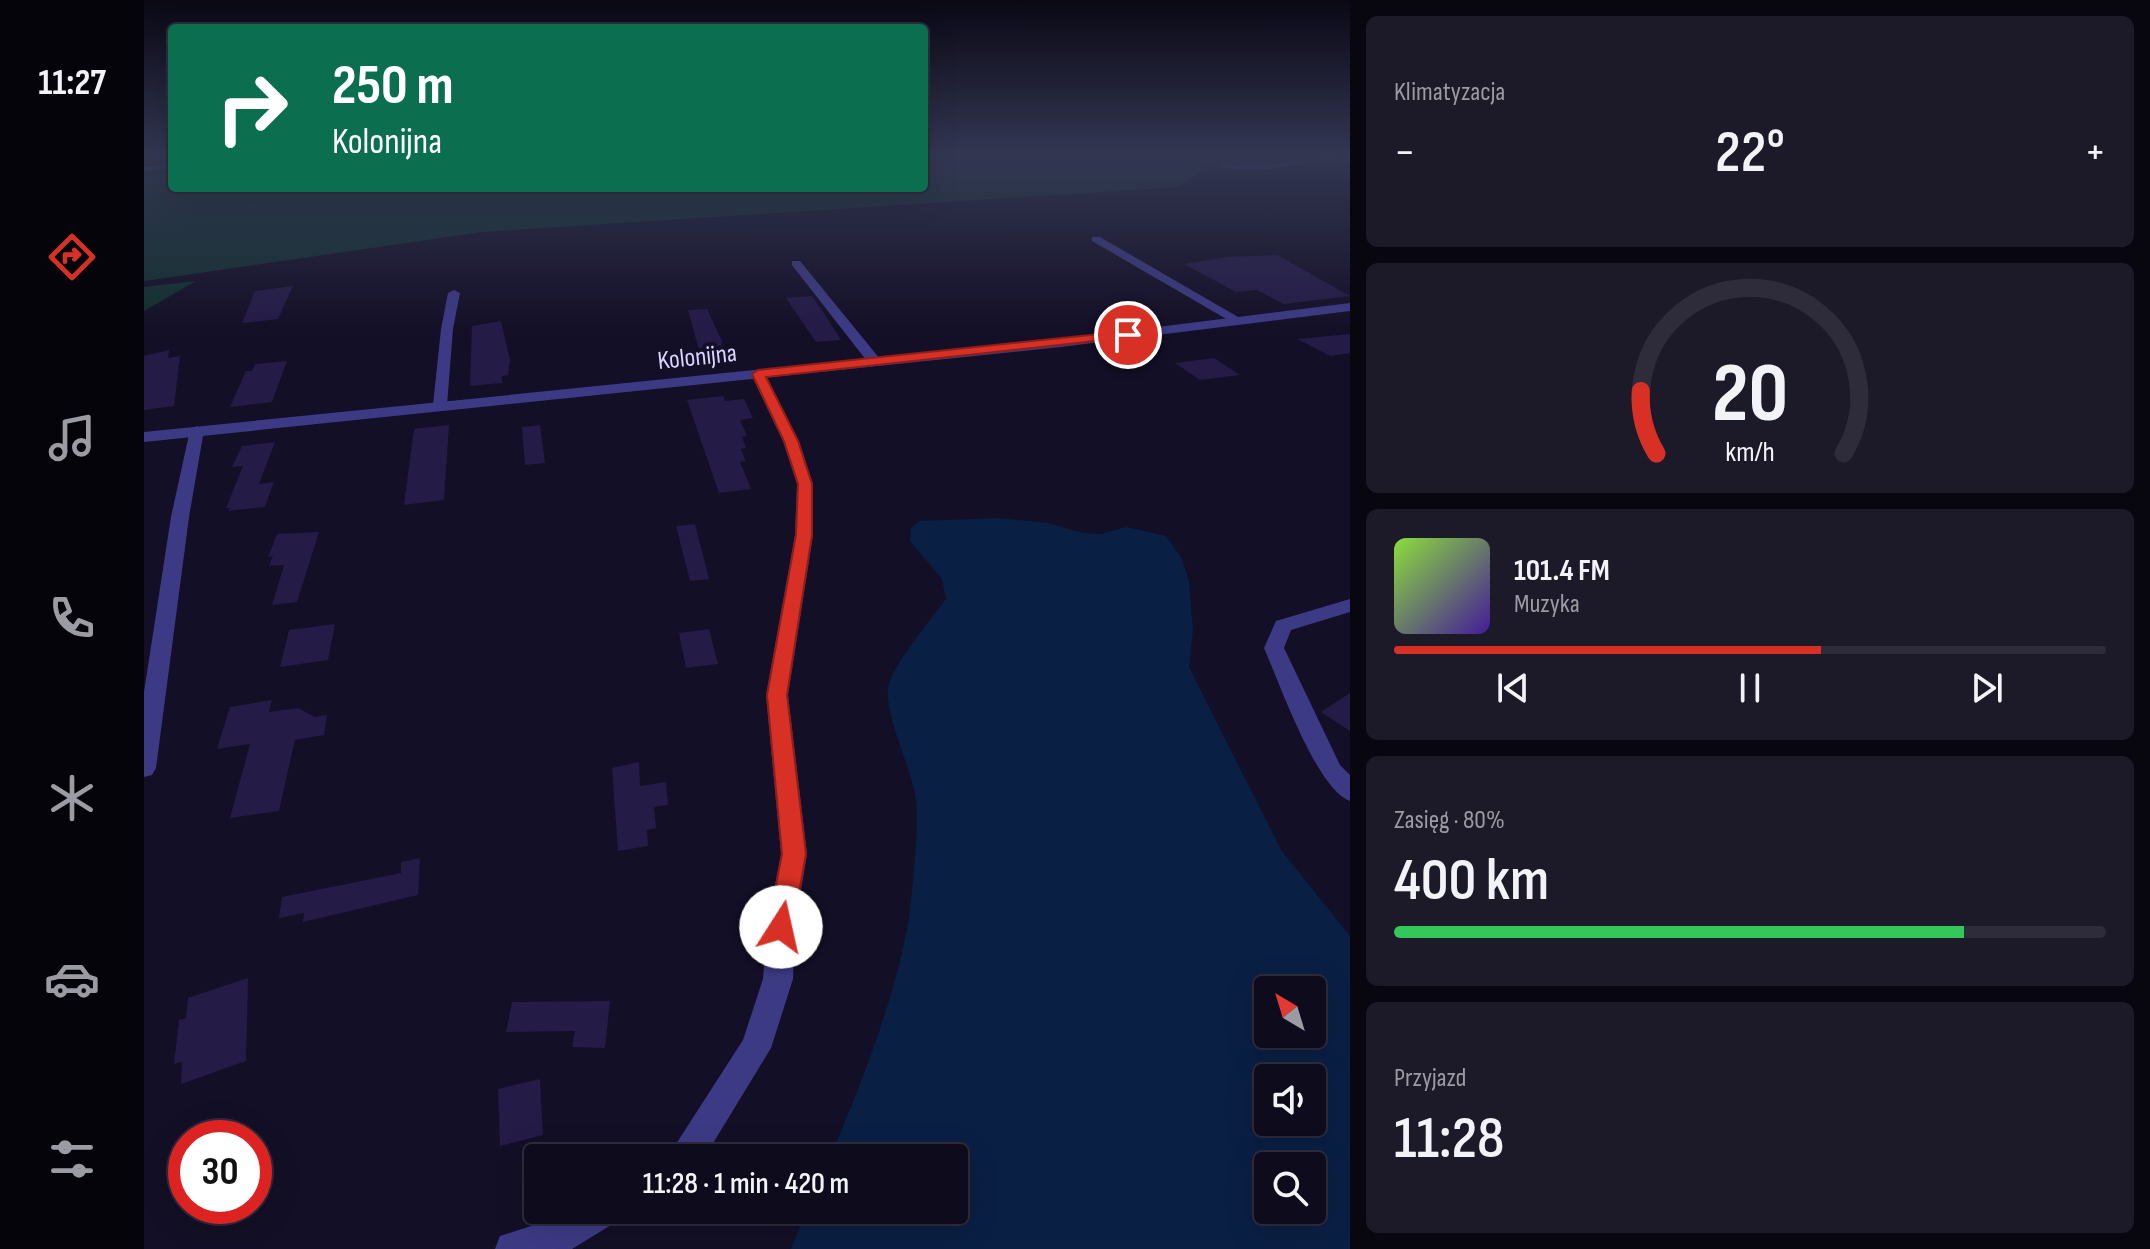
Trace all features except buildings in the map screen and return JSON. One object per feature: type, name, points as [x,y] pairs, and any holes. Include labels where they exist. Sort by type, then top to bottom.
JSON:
[{"type":"street","points":[[1096,239],[1239,321]]},
{"type":"street","points":[[796,263],[875,362]]},
{"type":"street","points":[[440,405],[447,329],[454,293]]},
{"type":"street","name":"Kolonijna","points":[[144,437],[875,362],[1350,307]]},
{"type":"street","points":[[693,1144],[756,1048],[778,979],[781,927],[794,854],[777,695],[804,535],[805,484],[791,441],[758,374]]},
{"type":"street","points":[[144,768],[180,517],[197,430]]},
{"type":"street","points":[[1350,605],[1283,626],[1274,648],[1331,771],[1350,791]]},
{"type":"street","points":[[513,1249],[567,1233],[581,1224]]},
{"type":"green space","points":[[144,213],[771,213],[482,232],[144,281]]},
{"type":"green space","points":[[196,281],[144,311],[144,287]]},
{"type":"water","points":[[998,518],[1048,523],[1083,533],[1101,534],[1126,527],[1166,536],[1182,559],[1189,582],[1193,629],[1189,667],[1281,850],[1350,936],[1350,1249],[791,1249],[801,1224],[968,1224],[968,1144],[836,1144],[888,1004],[910,910],[916,801],[890,709],[889,684],[906,652],[946,599],[942,579],[910,541],[911,528],[919,521]]},
{"type":"route","points":[[781,927],[794,854],[777,695],[804,535],[805,484],[791,441],[758,374],[1128,335]]}]
